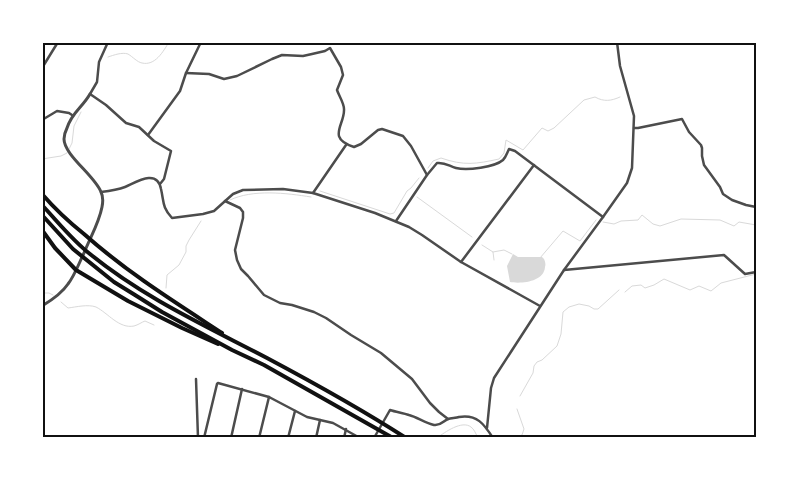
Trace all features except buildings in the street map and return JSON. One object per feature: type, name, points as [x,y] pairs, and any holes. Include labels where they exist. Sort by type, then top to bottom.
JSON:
[{"type":"main road","points":[[42,194],[62,216],[101,250],[169,299],[237,342]]},
{"type":"main road","points":[[42,205],[76,242],[120,277],[170,308],[237,342],[406,438]]},
{"type":"main road","points":[[42,215],[73,249],[114,282],[156,308],[232,350]]},
{"type":"main road","points":[[42,230],[55,248],[76,270],[128,301],[200,337],[264,365],[393,438]]},
{"type":"street","points":[[42,68],[58,42]]},
{"type":"street","points":[[42,306],[58,296],[68,284],[90,240],[102,208],[101,192],[64,144],[64,135],[72,115],[86,100],[97,82],[99,62],[108,42]]},
{"type":"street","points":[[148,135],[180,91],[186,72],[201,42]]},
{"type":"street","points":[[487,428],[493,382],[564,270],[626,183],[632,168],[634,116],[620,66],[617,42]]},
{"type":"street","points":[[186,72],[209,74],[224,79],[237,76],[282,55],[303,56],[330,48],[341,67],[343,75],[337,90],[345,108],[339,134],[342,140],[346,145],[354,148],[382,129],[403,136],[411,146],[427,175]]},
{"type":"street","points":[[90,94],[126,123],[139,127],[171,151],[164,178],[160,184]]},
{"type":"street","points":[[42,120],[57,111],[72,115]]},
{"type":"street","points":[[634,128],[682,118],[689,132],[701,145],[704,165],[723,194],[732,200],[756,206]]},
{"type":"street","points":[[313,193],[346,145]]},
{"type":"street","points":[[396,221],[437,163],[442,162],[456,168],[465,169],[490,166],[502,161],[509,149],[515,151],[603,217]]},
{"type":"street","points":[[461,262],[534,165]]},
{"type":"street","points":[[101,192],[125,187],[140,179],[150,178],[156,180],[160,184],[163,205],[172,218],[214,211],[233,194],[243,190],[283,189],[313,193],[396,221],[422,235],[461,262],[540,306]]},
{"type":"street","points":[[225,201],[240,208],[243,212],[235,250],[237,260],[241,269],[264,295],[280,303],[314,312],[380,352],[412,379],[438,412],[448,419]]},
{"type":"street","points":[[564,270],[724,255],[744,274],[756,272]]},
{"type":"street","points":[[196,379],[198,438]]},
{"type":"street","points":[[204,438],[218,383],[269,397],[308,417],[333,423],[360,438]]},
{"type":"street","points":[[230,438],[242,389]]},
{"type":"street","points":[[259,438],[269,397]]},
{"type":"street","points":[[375,436],[390,410],[436,425],[448,419],[472,417],[480,421],[493,438]]},
{"type":"street","points":[[288,438],[295,411]]},
{"type":"street","points":[[316,438],[320,420]]},
{"type":"street","points":[[344,438],[346,429]]},
{"type":"shaded area","points":[[513,254],[518,257],[542,257],[545,264],[544,272],[541,276],[531,281],[510,282],[507,266]]},
{"type":"waterway","points":[[108,57],[126,53],[137,61],[147,63],[155,60],[169,42]]},
{"type":"waterway","points":[[428,168],[433,161],[441,158],[470,163],[499,159],[504,153],[506,140],[523,150],[542,128],[548,131],[554,128],[584,100],[595,97],[601,100],[620,97]]},
{"type":"waterway","points":[[42,159],[61,156],[67,153],[72,143],[74,126],[81,112]]},
{"type":"waterway","points":[[320,191],[390,214],[394,213],[407,191],[419,178]]},
{"type":"waterway","points":[[230,200],[259,193],[280,193],[311,197]]},
{"type":"waterway","points":[[417,197],[472,237]]},
{"type":"waterway","points":[[603,222],[614,224],[621,221],[638,220],[642,215],[653,224],[660,226],[681,219],[720,220],[734,226],[739,222],[756,225]]},
{"type":"waterway","points":[[540,258],[563,231],[580,241],[596,220]]},
{"type":"waterway","points":[[166,288],[167,275],[179,265],[186,252],[186,246],[201,221]]},
{"type":"waterway","points":[[482,245],[493,252],[494,260]]},
{"type":"waterway","points":[[493,252],[504,250],[512,254]]},
{"type":"waterway","points":[[625,292],[632,286],[641,285],[645,288],[664,279],[690,290],[699,286],[711,291],[721,283],[756,274]]},
{"type":"waterway","points":[[520,396],[533,373],[534,366],[557,346],[561,334],[563,312],[569,307],[579,304],[598,309],[619,290]]},
{"type":"waterway","points":[[42,293],[53,295]]},
{"type":"waterway","points":[[61,302],[68,308],[96,307],[123,325],[134,326],[145,321],[154,325]]},
{"type":"waterway","points":[[516,438],[522,435],[524,429],[517,409]]},
{"type":"waterway","points":[[437,438],[463,425],[472,428],[478,438]]}]
